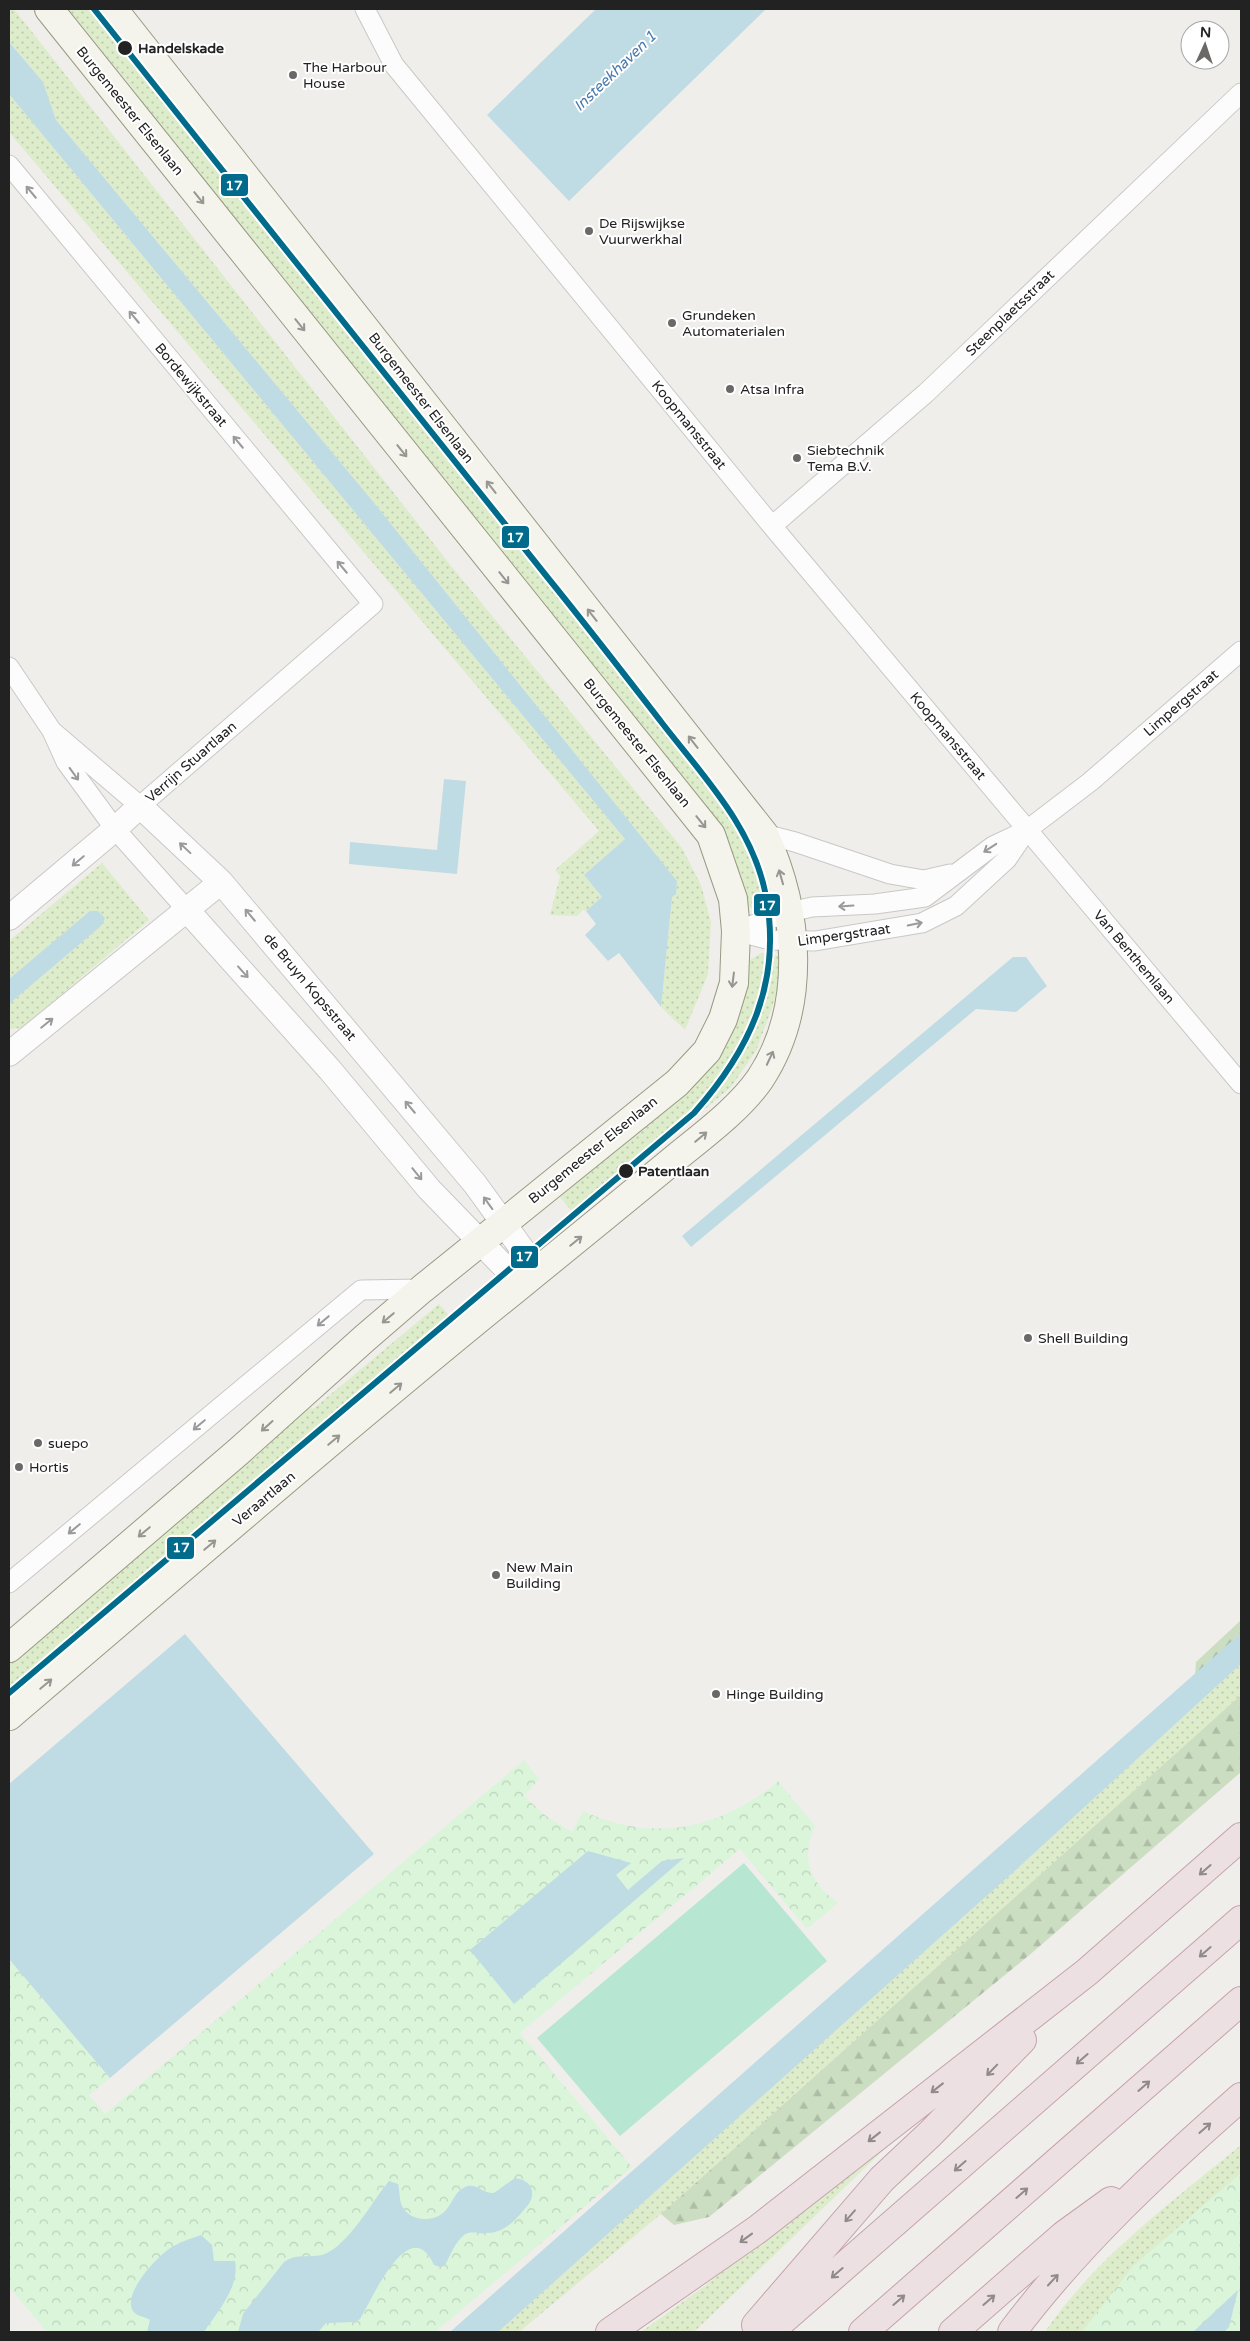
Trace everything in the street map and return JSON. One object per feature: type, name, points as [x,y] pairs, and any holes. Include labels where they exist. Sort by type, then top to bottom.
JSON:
[{"type":"highway","points":[[610,2332],[758,2230],[1087,1972],[1241,1838]]},
{"type":"highway","points":[[769,2332],[1241,1920]]},
{"type":"highway","points":[[750,2332],[882,2179],[930,2134],[1087,1972]]},
{"type":"highway","points":[[863,2332],[1241,2001]]},
{"type":"highway","points":[[1012,2332],[1042,2292],[1168,2160],[1241,2096]]},
{"type":"highway","points":[[953,2332],[1064,2235],[1168,2160]]},
{"type":"main road","name":"Burgemeester Elsenlaan","points":[[49,9],[711,835],[733,899],[736,931],[734,983],[723,1019],[707,1051],[677,1083],[480,1242]]},
{"type":"main road","name":"Burgemeester Elsenlaan","points":[[113,9],[707,760],[764,834],[776,861],[790,912],[793,942],[790,996],[780,1035],[759,1080],[714,1126],[529,1278]]},
{"type":"main road","points":[[9,1648],[238,1452],[365,1338],[480,1242]]},
{"type":"main road","name":"Veraartlaan","points":[[9,1716],[454,1338],[529,1278]]},
{"type":"street","name":"Koopmansstraat","points":[[365,9],[394,65],[772,526],[1027,830]]},
{"type":"street","name":"Steenplaetsstraat","points":[[772,526],[926,393],[1241,92]]},
{"type":"street","name":"Bordewijkstraat","points":[[9,165],[373,604]]},
{"type":"street","name":"Verrijn Stuartlaan","points":[[9,918],[115,829],[373,604]]},
{"type":"street","name":"Limpergstraat","points":[[736,931],[790,912],[812,907],[875,904],[925,897],[993,846],[1027,830],[1090,782],[1241,650]]},
{"type":"street","name":"de Bruyn Kopsstraat","points":[[9,667],[52,731],[66,762],[115,829],[330,1070],[429,1190],[480,1242],[529,1278]]},
{"type":"street","name":"de Bruyn Kopsstraat","points":[[52,731],[140,806],[221,882],[470,1178],[503,1223],[529,1278]]},
{"type":"street","name":"Limpergstraat","points":[[736,931],[770,940],[793,942],[816,941],[922,923],[956,906],[1007,860],[1027,830]]},
{"type":"street","name":"Van Benthemlaan","points":[[1027,830],[1241,1084]]},
{"type":"street","name":"Limpergstraat","points":[[764,834],[795,842],[890,874],[924,880],[956,873]]},
{"type":"street","points":[[9,1054],[221,882]]},
{"type":"street","points":[[9,1584],[361,1290],[422,1289]]},
{"type":"green space","points":[[9,9],[14,9],[448,562],[682,848],[701,885],[711,922],[708,974],[685,1030],[661,1007],[672,896],[676,893],[677,881],[375,504],[56,120],[43,82],[9,42]]},
{"type":"green space","points":[[68,9],[99,9],[120,33],[756,838],[776,905],[772,910],[758,912],[748,906],[130,98],[136,93]]},
{"type":"green space","points":[[9,94],[625,839],[584,875],[602,897],[586,911],[583,910],[577,916],[550,915],[560,876],[555,870],[599,831],[9,132]]},
{"type":"green space","points":[[102,863],[149,920],[22,1028],[9,1029],[9,1004],[101,926],[104,918],[98,911],[90,912],[9,979],[9,941]]},
{"type":"green space","points":[[761,953],[778,956],[782,962],[781,975],[772,1008],[756,1051],[731,1087],[577,1218],[560,1197],[666,1107],[750,960]]},
{"type":"green space","points":[[439,1304],[455,1322],[9,1696],[9,1664],[230,1476],[307,1403],[313,1409]]},
{"type":"green space","points":[[1241,1620],[1241,1633],[1195,1676],[1196,1662]]},
{"type":"green space","points":[[1241,1664],[1241,1695],[661,2214],[519,2332],[498,2332],[1019,1867]]},
{"type":"green space","points":[[1241,1695],[1241,1772],[1033,1952],[709,2217],[674,2225],[661,2214]]},
{"type":"green space","points":[[524,1760],[539,1779],[524,1796],[546,1816],[572,1832],[583,1811],[609,1821],[634,1827],[660,1828],[685,1826],[733,1811],[756,1798],[778,1781],[815,1826],[808,1849],[810,1869],[820,1887],[838,1903],[807,1929],[740,1849],[520,2033],[632,2167],[435,2332],[47,2332],[9,2287],[9,1959],[110,2078],[89,2095],[105,2114]]},
{"type":"green space","points":[[744,1863],[827,1961],[620,2136],[537,2038]]},
{"type":"green space","points":[[917,2118],[694,2332],[641,2332],[706,2285]]},
{"type":"green space","points":[[1241,2145],[1241,2291],[1193,2332],[1045,2332],[1087,2280],[1136,2232]]},
{"type":"green space","points":[[1241,2173],[1241,2332],[1082,2332],[1133,2266]]},
{"type":"water","name":"Insteekhaven 1","points":[[596,9],[766,9],[569,201],[487,115]]},
{"type":"water","points":[[9,42],[43,82],[56,120],[375,504],[677,881],[676,894],[672,897],[661,1007],[619,953],[608,961],[585,935],[596,924],[586,911],[602,897],[584,875],[625,839],[9,94]]},
{"type":"water","points":[[444,779],[466,781],[457,874],[349,864],[350,842],[437,850]]},
{"type":"water","points":[[90,911],[98,911],[105,918],[101,926],[9,1004],[9,979]]},
{"type":"water","points":[[1013,957],[1026,957],[1047,986],[1016,1012],[976,1009],[691,1247],[682,1236]]},
{"type":"water","points":[[1241,1633],[1241,1664],[1019,1867],[498,2332],[450,2332]]},
{"type":"water","points":[[185,1634],[374,1854],[110,2078],[9,1959],[9,1784]]},
{"type":"water","points":[[588,1851],[631,1863],[616,1875],[628,1890],[662,1861],[684,1858],[514,2004],[470,1950]]},
{"type":"water","points":[[515,2178],[528,2183],[532,2191],[531,2200],[519,2216],[498,2231],[492,2233],[472,2232],[464,2235],[455,2245],[445,2265],[440,2267],[434,2265],[424,2251],[414,2248],[403,2253],[392,2264],[360,2319],[355,2322],[326,2323],[318,2332],[238,2332],[243,2314],[284,2262],[298,2257],[322,2255],[331,2251],[350,2234],[389,2181],[398,2184],[401,2204],[406,2211],[416,2218],[429,2219],[435,2218],[445,2211],[458,2192],[465,2187],[473,2186],[486,2192],[494,2193]]},
{"type":"water","points":[[201,2235],[212,2245],[214,2261],[235,2261],[236,2271],[234,2280],[221,2308],[204,2332],[147,2332],[150,2320],[135,2313],[131,2304],[136,2286],[156,2260],[169,2249]]},
{"type":"water","points":[[1238,2290],[1229,2327],[1224,2332],[1193,2332]]},
{"type":"transit line","name":"17","points":[[9,1693],[694,1113],[731,1065],[746,1039],[757,1013],[765,986],[769,957],[770,927],[766,896],[759,871],[750,847],[724,804],[577,614],[94,9]]},
{"type":"place","name":"Handelskade","points":[[125,48]]},
{"type":"place","name":"The Harbour House","points":[[293,75]]},
{"type":"place","name":"De Rijswijkse Vuurwerkhal","points":[[589,231]]},
{"type":"place","name":"Grundeken Automaterialen","points":[[672,323]]},
{"type":"place","name":"Atsa Infra","points":[[730,389]]},
{"type":"place","name":"Siebtechnik Tema B.V.","points":[[797,458]]},
{"type":"place","name":"Patentlaan","points":[[626,1171]]},
{"type":"place","name":"Shell Building","points":[[1028,1338]]},
{"type":"place","name":"suepo","points":[[38,1443]]},
{"type":"place","name":"Hortis","points":[[19,1467]]},
{"type":"place","name":"New Main Building","points":[[496,1575]]},
{"type":"place","name":"Hinge Building","points":[[716,1694]]}]
